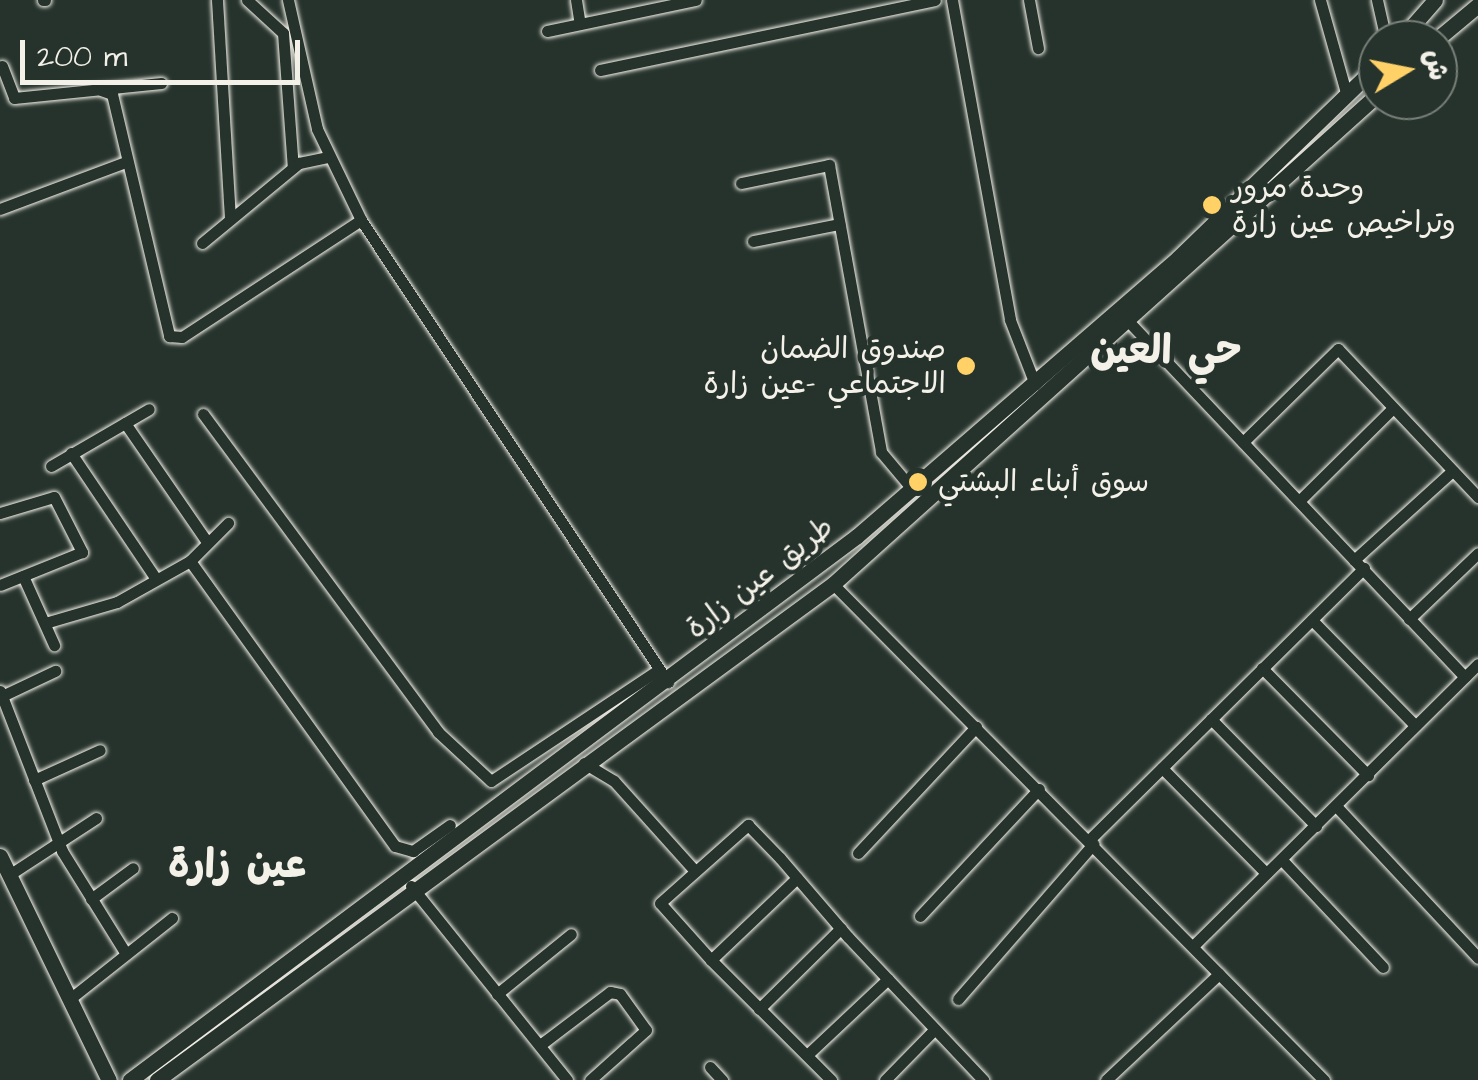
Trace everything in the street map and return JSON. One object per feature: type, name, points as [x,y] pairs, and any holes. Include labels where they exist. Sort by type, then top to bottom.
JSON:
[{"type":"main road","points":[[1418,20],[1435,0]]},
{"type":"main road","points":[[1453,0],[1457,18],[1478,5]]},
{"type":"main road","name":"طريق عين زارة","points":[[130,1080],[913,490],[1035,384],[1358,85]]},
{"type":"main road","name":"طريق عين زارة","points":[[157,1080],[411,886],[833,584],[1130,323],[1358,112]]},
{"type":"main road","points":[[0,856],[104,1056],[108,1080]]},
{"type":"main road","points":[[104,1056],[123,1068],[145,1066]]},
{"type":"street","points":[[218,0],[230,219]]},
{"type":"street","points":[[247,0],[283,33],[293,168]]},
{"type":"street","points":[[203,414],[438,732],[492,781],[504,781],[663,676],[361,220],[328,158],[288,0]]},
{"type":"street","points":[[576,0],[580,24]]},
{"type":"street","points":[[548,31],[649,5],[696,0]]},
{"type":"street","points":[[600,70],[935,0]]},
{"type":"street","points":[[952,0],[1010,320],[1035,384]]},
{"type":"street","points":[[1029,0],[1038,48]]},
{"type":"street","points":[[1320,0],[1347,96]]},
{"type":"street","points":[[2,66],[14,98]]},
{"type":"street","points":[[0,100],[161,83]]},
{"type":"street","points":[[101,90],[112,94],[123,163],[168,336],[182,337],[361,220]]},
{"type":"street","points":[[202,243],[293,168],[328,158]]},
{"type":"street","points":[[0,209],[123,163]]},
{"type":"street","points":[[741,183],[826,163],[881,452],[913,490]]},
{"type":"street","points":[[753,241],[839,224]]},
{"type":"street","points":[[1130,323],[1465,677]]},
{"type":"street","points":[[1243,442],[1334,349],[1478,497]]},
{"type":"street","points":[[51,466],[149,409]]},
{"type":"street","points":[[1298,502],[1392,409]]},
{"type":"street","points":[[125,423],[205,539]]},
{"type":"street","points":[[71,453],[154,576]]},
{"type":"street","points":[[958,999],[1091,842],[1312,620],[1359,564],[1452,471]]},
{"type":"street","points":[[0,513],[54,497],[82,552],[0,585]]},
{"type":"street","points":[[45,624],[109,606],[154,576],[190,562],[205,539],[228,523]]},
{"type":"street","points":[[1409,618],[1478,553]]},
{"type":"street","points":[[190,562],[395,846],[413,851],[450,825]]},
{"type":"street","points":[[23,576],[54,645]]},
{"type":"street","points":[[833,584],[1324,1080]]},
{"type":"street","points":[[1312,620],[1416,724]]},
{"type":"street","points":[[1193,946],[1478,664]]},
{"type":"street","points":[[1262,668],[1368,775]]},
{"type":"street","points":[[54,672],[1,694],[57,840],[126,954]]},
{"type":"street","points":[[1211,719],[1316,826]]},
{"type":"street","points":[[858,853],[976,728]]},
{"type":"street","points":[[34,780],[100,750]]},
{"type":"street","points":[[600,750],[614,781]]},
{"type":"street","points":[[583,762],[614,781],[695,871]]},
{"type":"street","points":[[1162,768],[1266,873]]},
{"type":"street","points":[[920,916],[1038,789]]},
{"type":"street","points":[[1336,806],[1478,958]]},
{"type":"street","points":[[10,874],[96,818]]},
{"type":"street","points":[[831,1080],[660,903],[743,824],[984,1080]]},
{"type":"street","points":[[1282,860],[1383,966]]},
{"type":"street","points":[[91,898],[133,868]]},
{"type":"street","points":[[711,960],[797,878]]},
{"type":"street","points":[[411,886],[566,1080]]},
{"type":"street","points":[[71,998],[172,918]]},
{"type":"street","points":[[759,1009],[840,928]]},
{"type":"street","points":[[498,994],[570,934]]},
{"type":"street","points":[[1106,1080],[1219,974]]},
{"type":"street","points":[[807,1055],[888,979]]},
{"type":"street","points":[[540,1045],[610,992],[620,994],[646,1030],[590,1080]]},
{"type":"street","points":[[885,1080],[935,1028]]},
{"type":"street","points":[[710,1067],[722,1080]]},
{"type":"street","points":[[1117,1069],[1128,1080]]},
{"type":"place","name":"وحدة مرور وتراخيص عين زارة","points":[[1212,205]]},
{"type":"place","name":"صندوق الضمان الاجتماعي -عين زارة","points":[[966,366]]},
{"type":"place","name":"سوق أبناء البشتي","points":[[918,482]]},
{"type":"district","name":"حي العين","points":[[1166,352]]},
{"type":"district","name":"عين زارة","points":[[237,866]]}]
